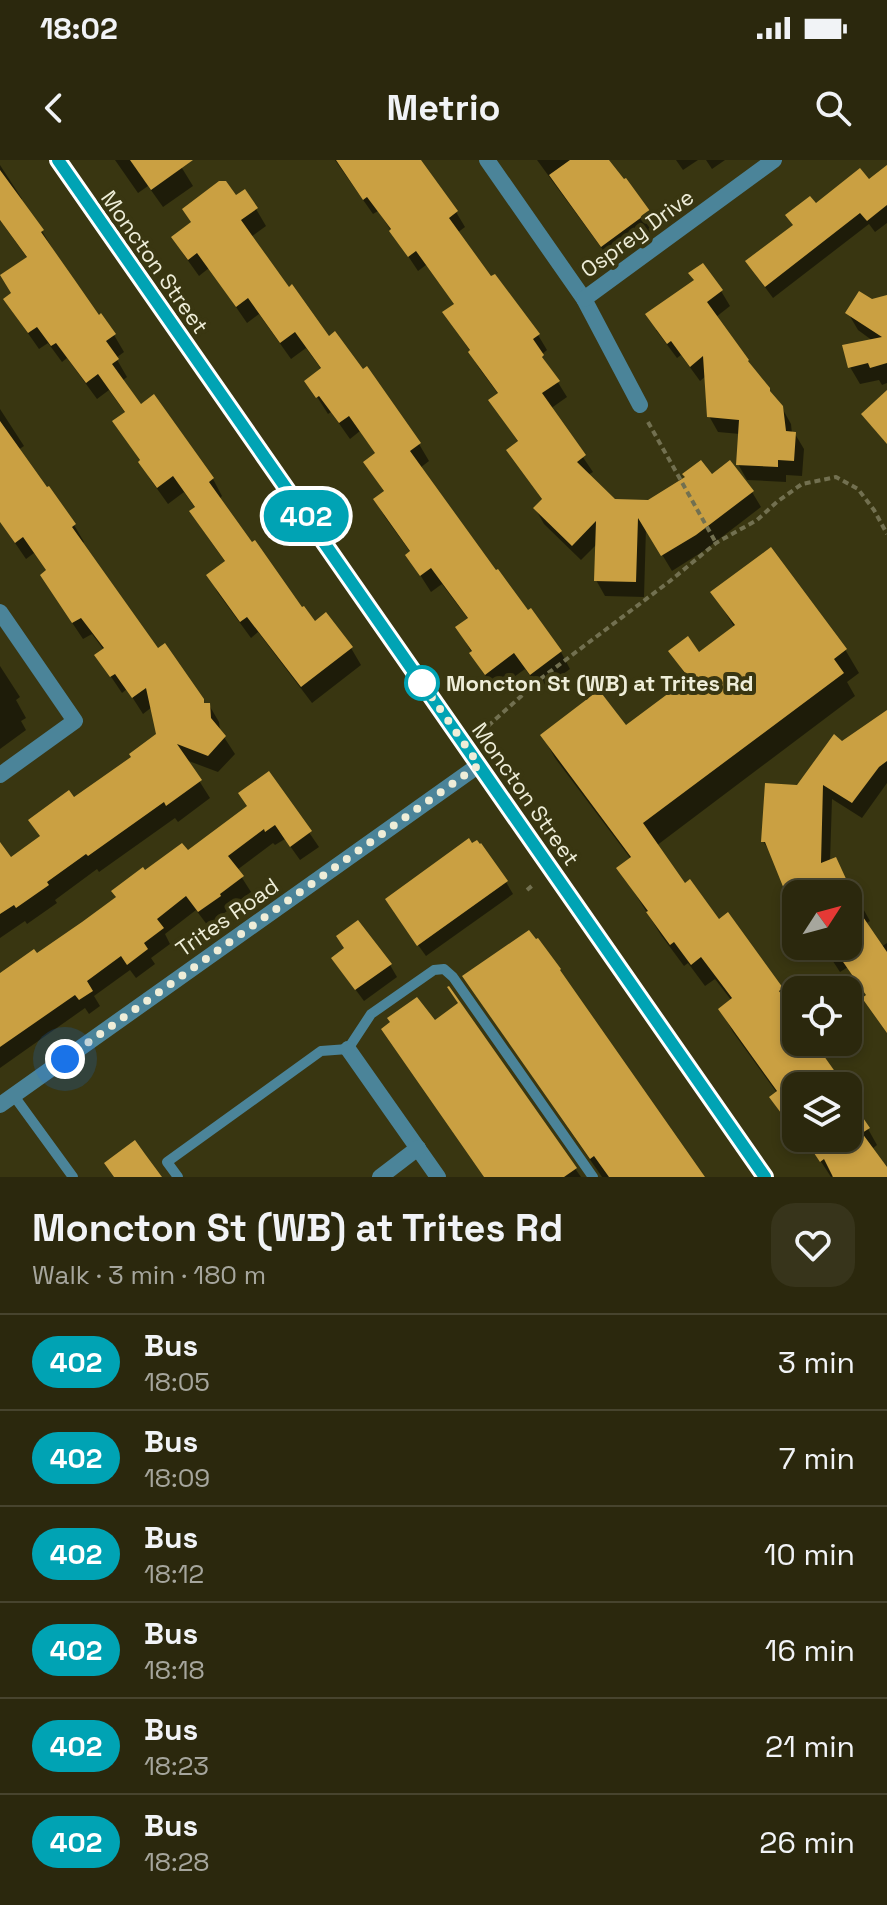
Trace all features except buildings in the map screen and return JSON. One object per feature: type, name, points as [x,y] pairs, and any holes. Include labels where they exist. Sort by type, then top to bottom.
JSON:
[{"type":"street","name":"Moncton Street","points":[[58,160],[765,1177]]},
{"type":"street","name":"Osprey Drive","points":[[487,160],[584,299],[774,160]]},
{"type":"street","points":[[584,299],[640,405]]},
{"type":"street","points":[[0,612],[75,721],[0,775]]},
{"type":"street","name":"Trites Road","points":[[7,1100],[479,765]]},
{"type":"street","points":[[348,1049],[438,1177]]},
{"type":"street","points":[[380,1177],[418,1148]]},
{"type":"lane","points":[[178,1177],[167,1162],[321,1051],[348,1049],[371,1014],[434,970],[444,969],[453,977],[593,1177]]},
{"type":"lane","points":[[7,1100],[73,1177]]},
{"type":"path","points":[[640,405],[657,441],[716,543]]},
{"type":"path","points":[[488,726],[539,680],[716,543],[757,520],[802,484],[836,477],[858,489],[887,534]]},
{"type":"path","points":[[527,890],[533,885]]},
{"type":"bus line","name":"402","points":[[58,160],[765,1177]]},
{"type":"place","name":"Moncton St (WB) at Trites Rd","points":[[422,683]]},
{"type":"route","points":[[65,1059],[479,765],[422,683]]}]
